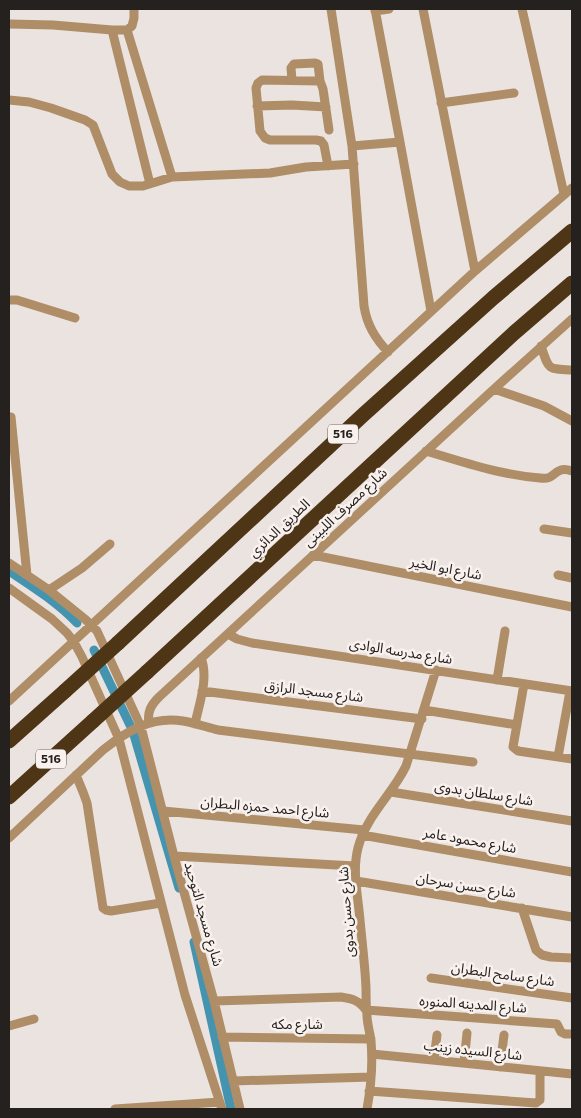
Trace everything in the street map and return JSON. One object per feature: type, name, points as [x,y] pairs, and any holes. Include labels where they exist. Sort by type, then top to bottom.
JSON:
[{"type":"highway","name":"الطريق الدائري","points":[[9,741],[118,643],[370,408],[493,298],[572,231]]},
{"type":"highway","name":"الطريق الدائري","points":[[9,798],[514,333],[572,283]]},
{"type":"street","points":[[9,24],[128,30],[132,26],[134,9]]},
{"type":"street","points":[[332,9],[354,164],[365,315],[371,330],[388,352]]},
{"type":"street","points":[[389,9],[375,10],[431,311]]},
{"type":"street","points":[[422,9],[475,271]]},
{"type":"street","points":[[522,9],[564,194]]},
{"type":"street","points":[[112,30],[150,184]]},
{"type":"street","points":[[128,30],[172,177]]},
{"type":"street","points":[[292,80],[292,65],[318,64],[329,130]]},
{"type":"street","points":[[320,81],[262,80],[256,88],[257,106],[260,131],[265,138],[270,140],[319,140],[324,145],[328,166]]},
{"type":"street","points":[[441,103],[514,93]]},
{"type":"street","points":[[9,100],[28,102],[51,108],[85,120],[93,126],[112,174],[120,182],[129,186],[142,186],[172,177],[270,173],[306,167],[354,164]]},
{"type":"street","points":[[257,106],[292,105],[326,107]]},
{"type":"street","points":[[352,146],[400,142]]},
{"type":"street","points":[[9,701],[431,311],[572,188]]},
{"type":"street","points":[[9,300],[17,300],[75,318]]},
{"type":"street","name":"شارع مصرف اللبينى","points":[[145,725],[148,713],[154,702],[494,388],[572,319]]},
{"type":"street","points":[[540,346],[550,368],[572,370]]},
{"type":"street","points":[[494,388],[544,406],[572,421]]},
{"type":"street","points":[[11,417],[27,575]]},
{"type":"street","points":[[426,451],[501,473],[542,479],[552,477],[562,470],[572,471]]},
{"type":"street","points":[[544,529],[572,533]]},
{"type":"street","points":[[49,590],[82,568],[110,544]]},
{"type":"street","name":"شارع ابو الخير","points":[[313,555],[572,607]]},
{"type":"street","name":"شارع مسجد التوحيد","points":[[9,563],[49,590],[92,625],[101,638],[145,725],[174,856],[214,1001],[240,1109]]},
{"type":"street","points":[[558,575],[572,578]]},
{"type":"street","points":[[10,590],[60,626],[74,642],[119,739],[185,996],[221,1105],[115,1109]]},
{"type":"street","points":[[497,680],[505,631]]},
{"type":"street","name":"شارع مدرسه الوادى","points":[[228,634],[252,643],[571,691]]},
{"type":"street","points":[[195,724],[205,677],[201,658]]},
{"type":"street","name":"شارع حسن بدوى","points":[[367,1109],[372,1054],[366,1010],[366,987],[355,866],[356,855],[363,833],[373,814],[400,778],[423,714],[436,670]]},
{"type":"street","points":[[524,684],[513,744],[515,750],[572,759]]},
{"type":"street","name":"شارع مسجد الرازق","points":[[202,691],[517,725]]},
{"type":"street","points":[[558,757],[571,691]]},
{"type":"street","points":[[9,838],[96,756],[119,739],[154,721],[173,720],[218,730],[472,762]]},
{"type":"street","points":[[76,775],[87,803],[103,908],[109,911],[160,903]]},
{"type":"street","name":"شارع سلطان بدوى","points":[[391,792],[572,821]]},
{"type":"street","name":"شارع احمد حمزه البطران","points":[[163,811],[363,833]]},
{"type":"street","name":"شارع محمود عامر","points":[[363,833],[572,872]]},
{"type":"street","points":[[174,856],[355,866]]},
{"type":"street","name":"شارع حسن سرحان","points":[[356,881],[572,917]]},
{"type":"street","points":[[522,908],[536,950],[542,955],[572,958]]},
{"type":"street","name":"شارع سامح البطران","points":[[431,978],[572,998]]},
{"type":"street","points":[[214,1001],[340,997],[353,999],[361,1003],[366,1010]]},
{"type":"street","name":"شارع المدينه المنوره","points":[[366,1010],[557,1024],[561,1032],[572,1034]]},
{"type":"street","points":[[9,1026],[34,1019]]},
{"type":"street","points":[[464,1063],[467,1033]]},
{"type":"street","points":[[500,1067],[504,1035]]},
{"type":"street","points":[[434,1060],[437,1036]]},
{"type":"street","name":"شارع مكه","points":[[222,1037],[371,1039]]},
{"type":"street","name":"شارع السيده زينب","points":[[372,1054],[572,1074]]},
{"type":"street","points":[[369,1091],[536,1103],[540,1098],[540,1071]]},
{"type":"street","points":[[234,1081],[371,1077]]},
{"type":"waterway","points":[[9,571],[36,589],[77,623]]},
{"type":"waterway","points":[[94,650],[130,725]]},
{"type":"waterway","points":[[134,735],[179,888]]},
{"type":"waterway","points":[[194,942],[231,1109]]}]
